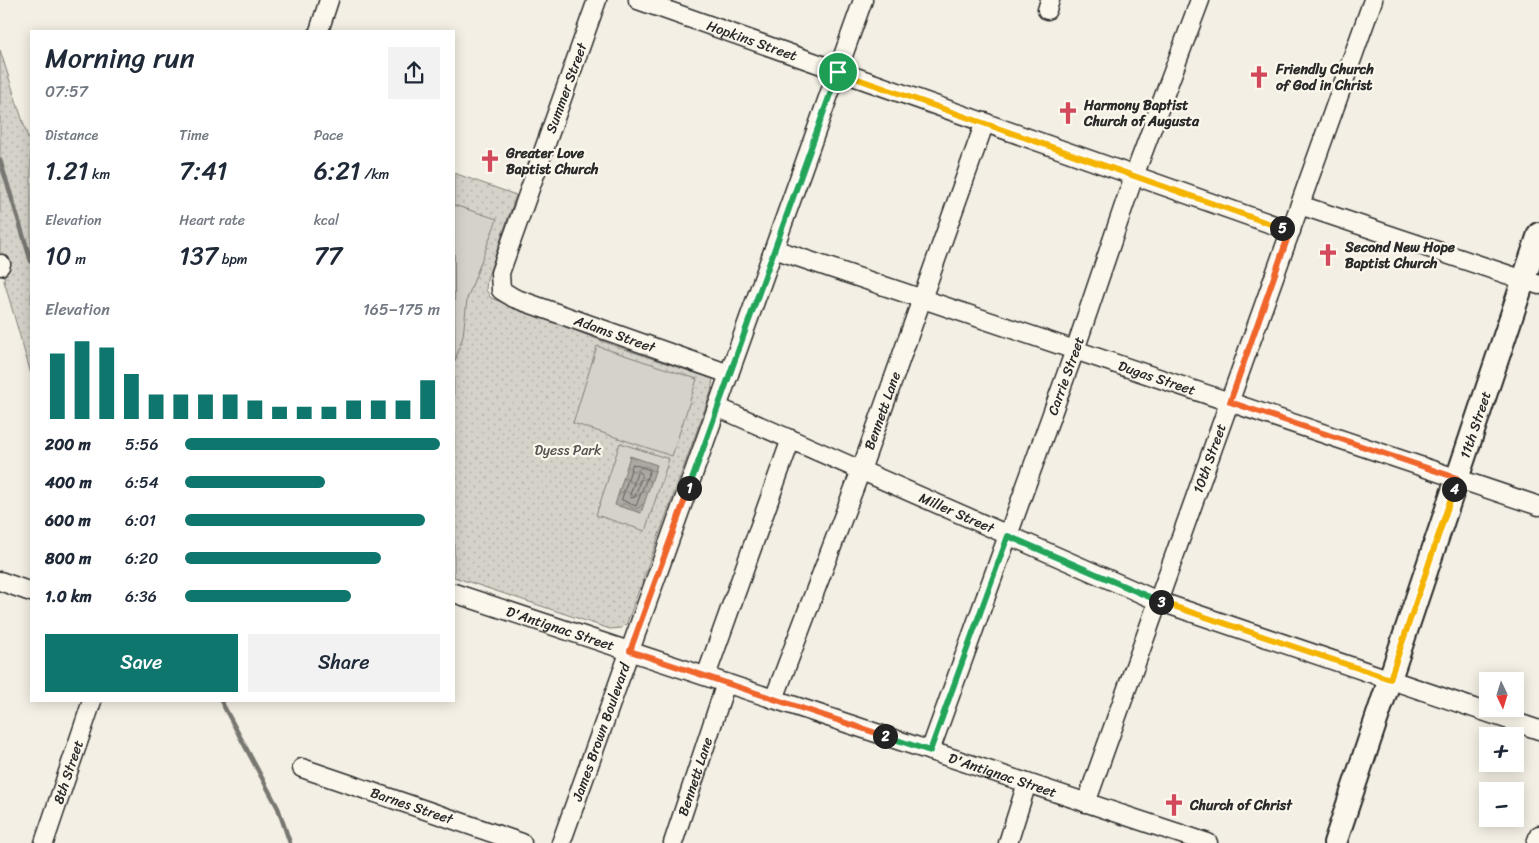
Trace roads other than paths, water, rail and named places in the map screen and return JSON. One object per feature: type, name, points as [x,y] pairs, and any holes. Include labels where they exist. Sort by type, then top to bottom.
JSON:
[{"type":"main road","name":"11th Street","points":[[1335,843],[1457,478],[1532,283],[1539,234]]},
{"type":"street","points":[[318,30],[329,0]]},
{"type":"street","name":"Summer Street","points":[[501,290],[500,273],[597,0]]},
{"type":"street","name":"Hopkins Street","points":[[638,0],[1290,231]]},
{"type":"street","name":"James Brown Boulevard","points":[[561,843],[863,0]]},
{"type":"street","name":"Carrie Street","points":[[930,751],[1075,350],[1134,176],[1200,0]]},
{"type":"street","name":"10th Street","points":[[1086,803],[1373,0]]},
{"type":"street","name":"Bennett Lane","points":[[774,699],[861,470],[985,122]]},
{"type":"street","points":[[1300,205],[1532,283]]},
{"type":"street","name":"Dugas Street","points":[[774,248],[1539,506]]},
{"type":"street","name":"Adams Street","points":[[501,290],[514,298],[729,374]]},
{"type":"street","name":"Miller Street","points":[[718,407],[1158,601],[1539,730]]},
{"type":"street","points":[[706,676],[790,439]]},
{"type":"street","points":[[0,581],[30,592]]},
{"type":"street","name":"D'Antignac Street","points":[[455,593],[1208,843]]},
{"type":"street","name":"Bennett Lane","points":[[673,843],[726,683]]},
{"type":"street","name":"8th Street","points":[[44,843],[92,702]]},
{"type":"street","name":"Barnes Street","points":[[302,768],[522,843]]},
{"type":"street","points":[[1008,843],[1026,783]]},
{"type":"street","points":[[1536,843],[1539,835]]},
{"type":"water","points":[[630,456],[657,465],[641,513],[615,505]]},
{"type":"waterway","points":[[0,160],[30,258]]},
{"type":"waterway","points":[[222,702],[278,808],[290,843]]},
{"type":"place","name":"Friendly Church of God in Christ","points":[[1259,77]]},
{"type":"place","name":"Harmony Baptist Church of Augusta","points":[[1068,113]]},
{"type":"place","name":"Greater Love Baptist Church","points":[[490,161]]},
{"type":"place","name":"Second New Hope Baptist Church","points":[[1328,255]]},
{"type":"place","name":"Church of Christ","points":[[1174,805]]},
{"type":"park label","name":"Dyess Park","points":[[568,450]]}]
